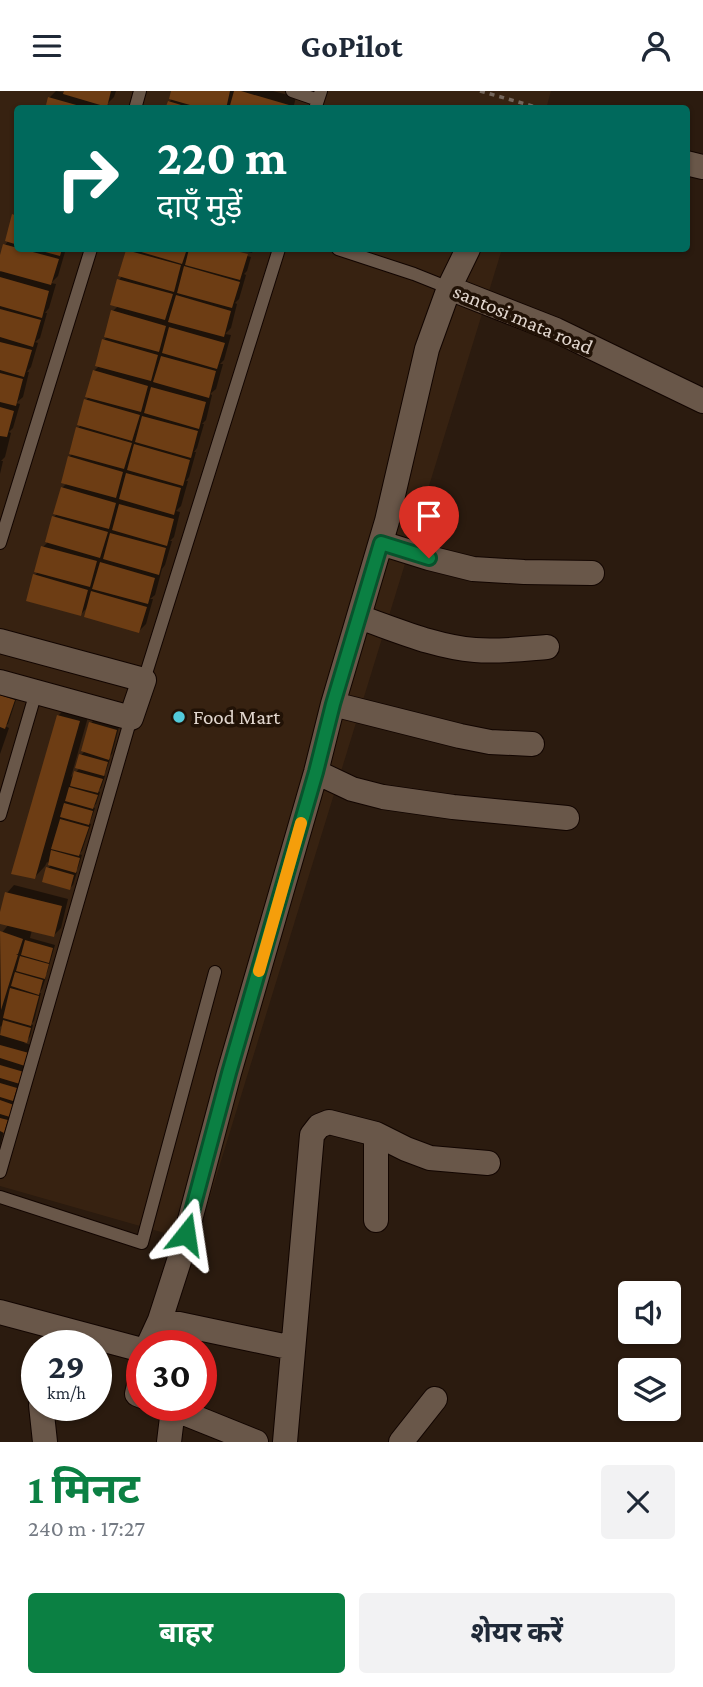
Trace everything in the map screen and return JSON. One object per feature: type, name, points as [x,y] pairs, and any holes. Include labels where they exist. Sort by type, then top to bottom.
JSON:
[{"type":"street","points":[[155,1330],[179,1261],[229,1073],[381,543],[428,349],[449,288],[467,252]]},
{"type":"street","name":"santosi mata road","points":[[449,288],[556,330],[703,401]]},
{"type":"street","points":[[381,543],[473,569],[592,573]]},
{"type":"street","points":[[359,617],[450,646],[493,651],[547,647]]},
{"type":"street","points":[[0,641],[144,680],[131,718],[0,682]]},
{"type":"street","points":[[333,704],[460,736],[490,742],[532,744]]},
{"type":"street","points":[[316,772],[352,789],[383,797],[567,818]]},
{"type":"street","points":[[285,1442],[312,1135],[319,1126],[329,1122],[376,1134],[430,1158],[488,1163]]},
{"type":"street","points":[[376,1134],[376,1220]]},
{"type":"street","points":[[0,1312],[31,1330]]},
{"type":"street","points":[[160,1320],[293,1348]]},
{"type":"street","points":[[401,1442],[435,1399]]},
{"type":"street","points":[[43,1421],[45,1442]]},
{"type":"street","points":[[168,1421],[169,1442]]},
{"type":"street","points":[[203,1421],[256,1442]]},
{"type":"lane","points":[[292,91],[318,100]]},
{"type":"lane","points":[[0,543],[90,252]]},
{"type":"lane","points":[[144,680],[278,252]]},
{"type":"lane","name":"santosi mata road","points":[[347,252],[449,288]]},
{"type":"lane","points":[[0,815],[36,692]]},
{"type":"lane","points":[[0,1171],[131,718]]},
{"type":"lane","points":[[0,1197],[142,1243],[215,972]]},
{"type":"path","points":[[480,91],[529,105]]},
{"type":"shaded area","name":"Food Mart","points":[[0,91],[551,91],[547,105],[14,105],[14,252],[501,252],[196,1242],[0,1186]]},
{"type":"building","points":[[64,91],[111,91],[108,105],[63,94]]},
{"type":"building","points":[[171,91],[230,91],[227,105],[190,105],[169,99]]},
{"type":"building","points":[[234,91],[241,91],[289,105],[230,105]]},
{"type":"building","points":[[48,97],[76,105],[46,105]]},
{"type":"building","points":[[12,214],[14,244],[5,241]]},
{"type":"building","points":[[3,244],[14,247],[14,252],[33,252],[59,259],[51,285],[0,271]]},
{"type":"building","points":[[45,252],[61,252],[60,256]]},
{"type":"building","points":[[125,252],[181,265],[174,292],[118,276]]},
{"type":"building","points":[[141,252],[186,252],[182,264]]},
{"type":"building","points":[[188,252],[248,254],[240,280],[185,265]]},
{"type":"building","points":[[184,266],[240,282],[232,308],[177,293]]},
{"type":"building","points":[[0,277],[49,291],[42,318],[0,306]]},
{"type":"building","points":[[117,279],[173,294],[165,320],[110,305]]},
{"type":"building","points":[[176,295],[231,311],[224,337],[168,322]]},
{"type":"building","points":[[0,309],[41,320],[33,347],[0,337]]},
{"type":"building","points":[[111,310],[166,326],[159,352],[104,337]]},
{"type":"building","points":[[169,327],[225,343],[217,369],[162,353]]},
{"type":"building","points":[[102,339],[158,355],[151,381],[95,366]]},
{"type":"building","points":[[0,342],[32,350],[24,377],[0,370]]},
{"type":"building","points":[[161,356],[216,371],[209,398],[153,382]]},
{"type":"building","points":[[93,370],[148,386],[141,412],[85,397]]},
{"type":"building","points":[[0,373],[23,379],[16,406],[0,402]]},
{"type":"building","points":[[151,387],[206,402],[199,429],[144,413]]},
{"type":"building","points":[[84,399],[140,415],[132,441],[77,425]]},
{"type":"building","points":[[0,407],[14,411],[7,437],[0,436]]},
{"type":"building","points":[[142,416],[198,431],[191,458],[135,442]]},
{"type":"building","points":[[76,427],[132,443],[124,469],[69,454]]},
{"type":"building","points":[[134,444],[190,460],[183,486],[127,470]]},
{"type":"building","points":[[68,456],[123,472],[116,498],[61,483]]},
{"type":"building","points":[[126,473],[181,488],[174,515],[119,499]]},
{"type":"building","points":[[61,487],[116,503],[109,529],[53,514]]},
{"type":"building","points":[[119,504],[174,519],[167,546],[112,530]]},
{"type":"building","points":[[52,516],[108,532],[100,558],[45,542]]},
{"type":"building","points":[[110,533],[166,548],[159,575],[103,559]]},
{"type":"building","points":[[41,546],[97,561],[90,587],[34,572]]},
{"type":"building","points":[[100,562],[155,578],[148,604],[92,589]]},
{"type":"building","points":[[33,574],[88,590],[81,616],[26,601]]},
{"type":"building","points":[[91,591],[147,607],[139,633],[84,617]]},
{"type":"building","points":[[0,695],[15,700],[5,729],[0,727]]},
{"type":"building","points":[[57,715],[80,721],[35,879],[11,874]]},
{"type":"building","points":[[89,722],[117,730],[109,760],[81,751]]},
{"type":"building","points":[[79,754],[108,762],[104,776],[75,768]]},
{"type":"building","points":[[74,771],[103,779],[98,793],[70,786]]},
{"type":"building","points":[[69,787],[98,795],[93,809],[65,801]]},
{"type":"building","points":[[64,803],[93,811],[89,825],[60,817]]},
{"type":"building","points":[[60,819],[89,827],[79,856],[51,849]]},
{"type":"building","points":[[51,850],[80,858],[76,873],[48,865]]},
{"type":"building","points":[[46,867],[74,875],[70,890],[42,882]]},
{"type":"building","points":[[5,892],[62,906],[54,937],[0,924]]},
{"type":"building","points":[[0,931],[23,939],[16,954],[18,955],[1,1010]]},
{"type":"building","points":[[25,940],[53,948],[49,963],[21,955]]},
{"type":"building","points":[[20,956],[49,964],[45,979],[16,971]]},
{"type":"building","points":[[15,972],[43,980],[39,995],[11,986]]},
{"type":"building","points":[[10,988],[39,996],[31,1026],[3,1018]]},
{"type":"building","points":[[3,1020],[31,1028],[27,1043],[0,1035]]},
{"type":"building","points":[[0,1045],[29,1053],[25,1066],[0,1058]]},
{"type":"building","points":[[0,1065],[24,1072],[20,1084],[0,1078]]},
{"type":"building","points":[[0,1083],[17,1088],[13,1101],[0,1097]]},
{"type":"building","points":[[0,1100],[14,1105],[10,1117],[0,1114]]},
{"type":"building","points":[[0,1118],[8,1120],[4,1133],[0,1131]]},
{"type":"slow traffic","points":[[259,971],[301,823]]},
{"type":"place","name":"Food Mart","points":[[179,717]]},
{"type":"route","points":[[186,1234],[333,704],[381,543],[429,558]]}]
